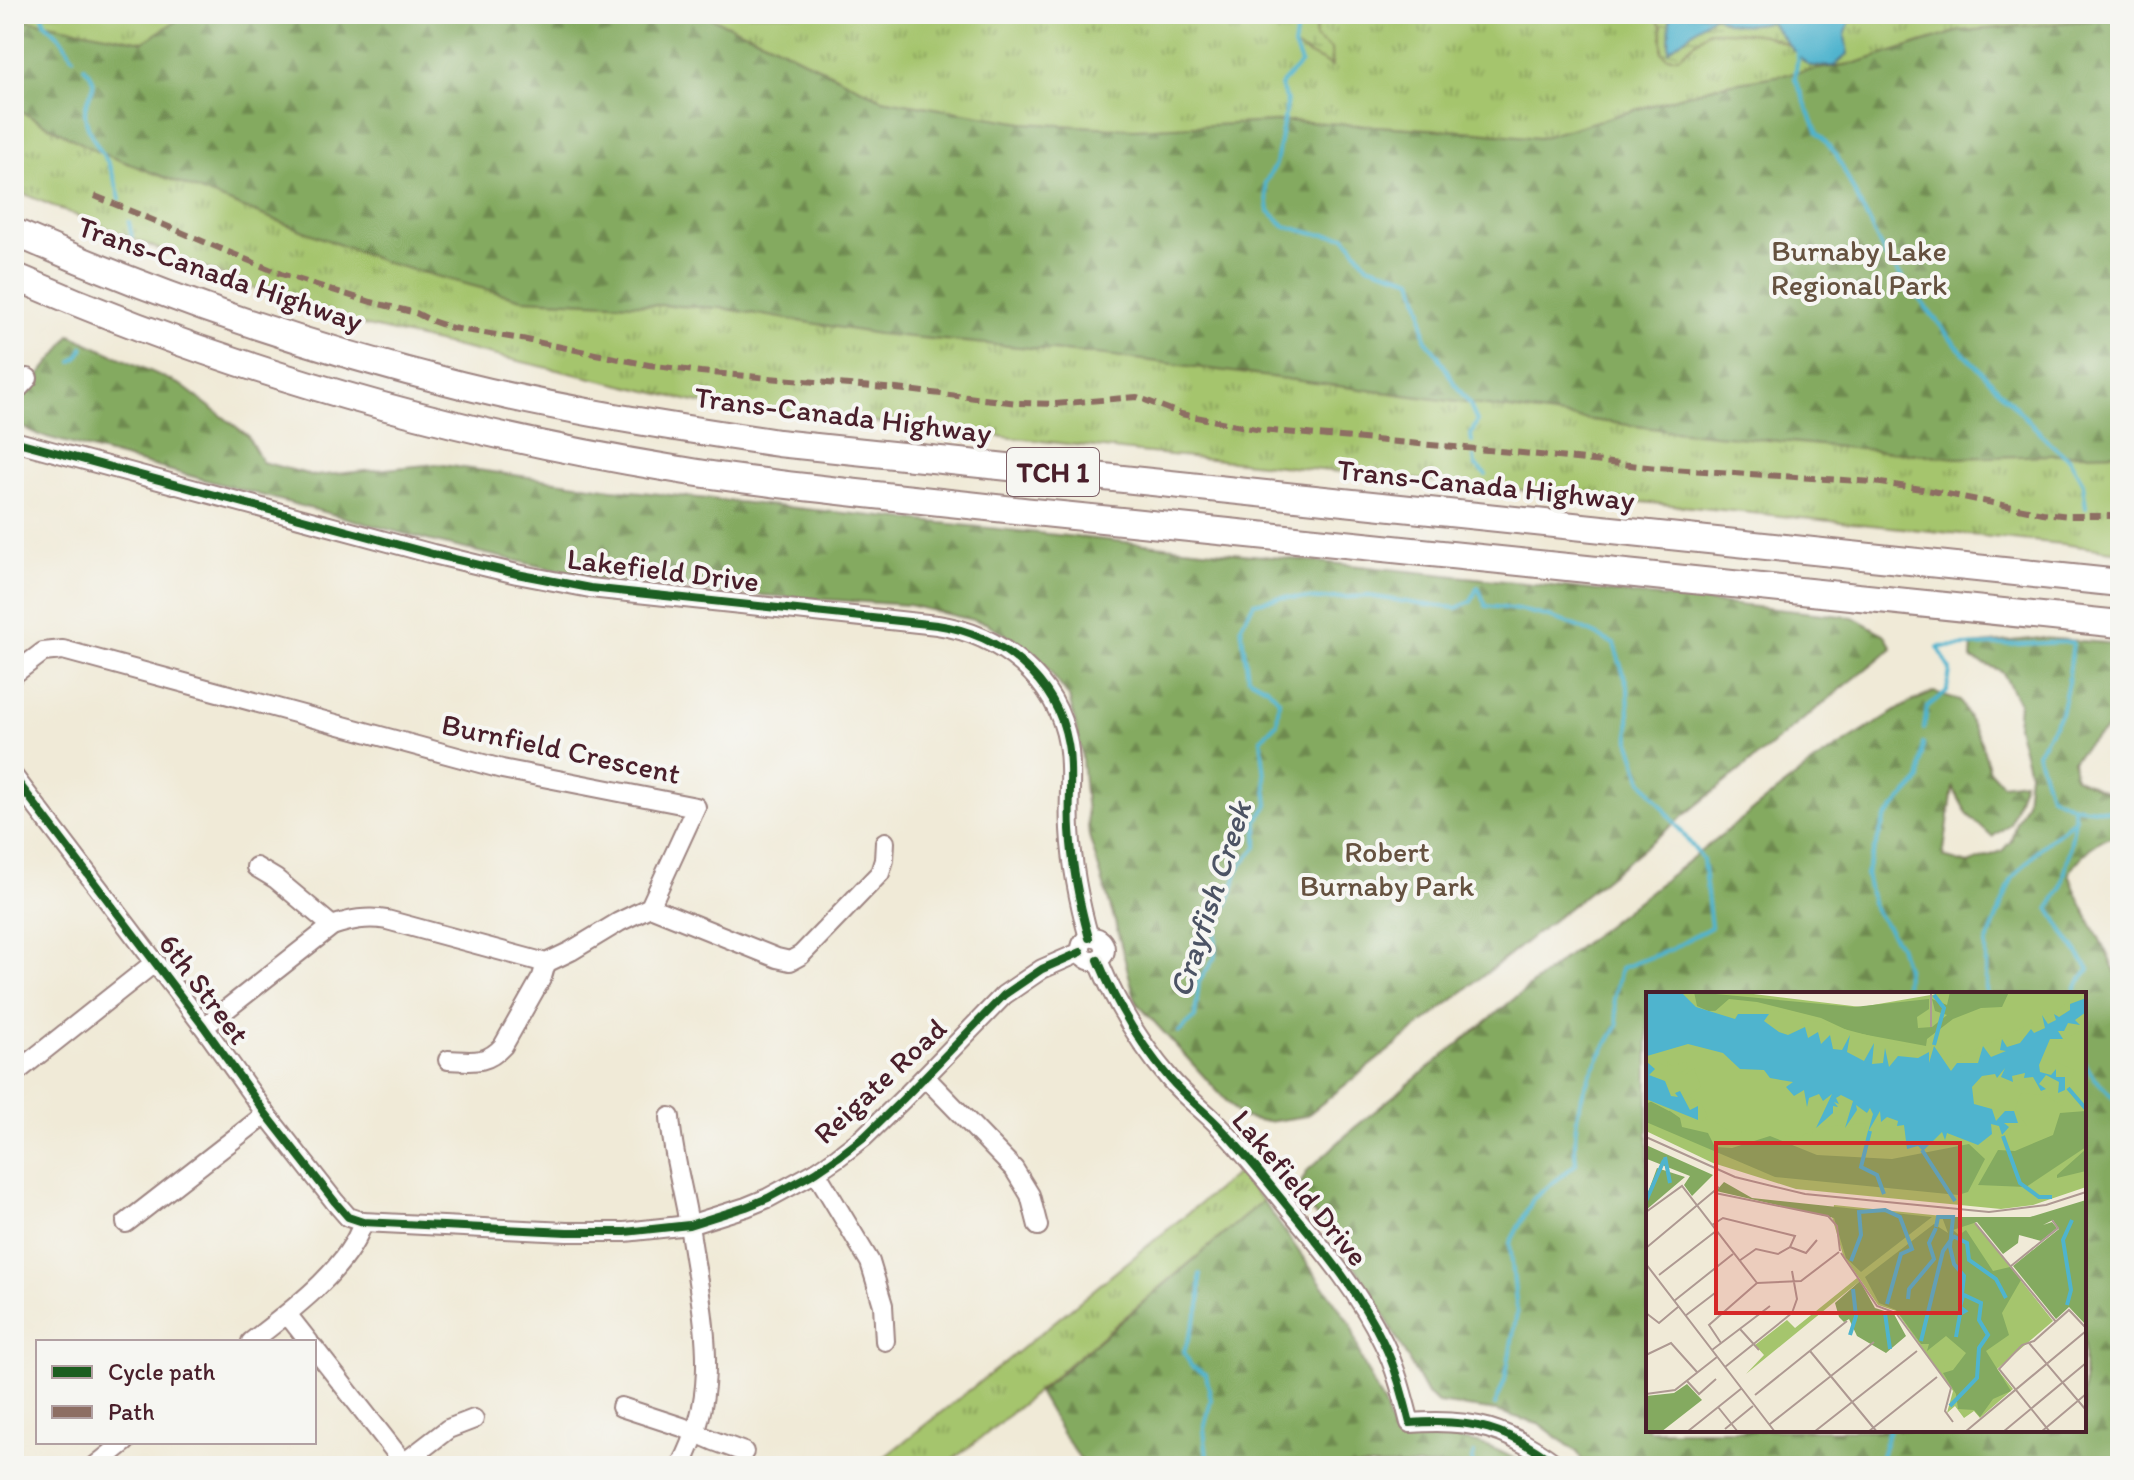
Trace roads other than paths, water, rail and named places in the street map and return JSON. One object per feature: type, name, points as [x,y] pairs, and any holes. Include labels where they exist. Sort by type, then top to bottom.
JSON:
[{"type":"highway","name":"Trans-Canada Highway","points":[[14,232],[171,297],[275,333],[463,386],[630,421],[778,443],[2120,583]]},
{"type":"highway","name":"TCH 1","points":[[14,276],[157,333],[330,390],[503,436],[678,470],[908,499],[2120,624]]},
{"type":"street","points":[[14,393],[28,378]]},
{"type":"street","name":"Lakefield Drive","points":[[14,441],[447,558],[517,574],[590,588],[937,625],[979,635],[1006,650],[1044,687],[1063,726],[1070,754],[1073,865],[1089,950],[1126,1018],[1171,1080],[1253,1165],[1356,1293],[1390,1357],[1410,1423],[1448,1421],[1483,1426],[1523,1443],[1558,1466]]},
{"type":"street","name":"Burnfield Crescent","points":[[14,674],[43,652],[63,650],[502,769],[696,807],[650,907]]},
{"type":"street","name":"6th Street","points":[[14,777],[204,1027],[266,1114],[348,1217],[363,1222]]},
{"type":"street","points":[[204,1027],[332,926],[352,920],[379,918],[546,963],[650,907],[790,961],[801,955],[880,873],[885,842]]},
{"type":"street","points":[[256,867],[276,879],[332,926]]},
{"type":"street","name":"Reigate Road","points":[[363,1222],[598,1233],[689,1225],[727,1214],[768,1198],[816,1172],[864,1137],[1004,995],[1042,969],[1089,950]]},
{"type":"street","points":[[14,1074],[154,963]]},
{"type":"street","points":[[448,1060],[483,1060],[498,1052],[542,977],[546,963]]},
{"type":"street","points":[[925,1077],[1014,1169],[1030,1195],[1038,1226]]},
{"type":"street","points":[[126,1223],[266,1114]]},
{"type":"street","points":[[670,1117],[708,1361],[706,1390],[696,1433],[681,1466]]},
{"type":"street","points":[[816,1172],[870,1262],[883,1305],[885,1341]]},
{"type":"street","points":[[254,1340],[333,1271],[357,1238],[363,1222]]},
{"type":"street","points":[[287,1314],[307,1340]]},
{"type":"street","points":[[316,1351],[402,1464],[448,1429],[474,1419]]},
{"type":"street","points":[[621,1407],[744,1452]]},
{"type":"street","points":[[95,1466],[122,1444]]},
{"type":"water","points":[[1668,14],[1852,14],[1845,36],[1848,54],[1834,66],[1812,66],[1800,58],[1770,22],[1734,24],[1714,15],[1669,50]]},
{"type":"waterway","points":[[42,14],[45,23],[60,37],[73,57]]},
{"type":"waterway","name":"Crayfish Creek","points":[[1299,14],[1294,47],[1301,63],[1280,86],[1287,100],[1276,164],[1265,183],[1269,211],[1285,226],[1315,234],[1345,236],[1367,265],[1413,279],[1422,311],[1425,339],[1469,403],[1477,421],[1471,435],[1472,442]]},
{"type":"waterway","points":[[1798,52],[1795,79],[1818,133],[1836,154],[1885,256],[1956,345],[2070,460],[2083,483],[2086,508]]},
{"type":"waterway","points":[[84,67],[94,85],[86,105],[87,126],[110,168],[120,199]]},
{"type":"waterway","points":[[129,222],[132,238]]},
{"type":"waterway","points":[[72,362],[83,347]]},
{"type":"waterway","name":"Crayfish Creek","points":[[1474,457],[1475,465],[1486,475]]},
{"type":"waterway","points":[[1478,587],[1486,606],[1552,618],[1614,644],[1628,688],[1630,743],[1642,780],[1703,860],[1711,927],[1670,950],[1621,968],[1614,999],[1618,1025],[1584,1090],[1576,1124],[1576,1164],[1533,1199],[1510,1243],[1517,1312],[1505,1380],[1495,1405]]},
{"type":"waterway","name":"Crayfish Creek","points":[[1179,1032],[1195,1017],[1199,982],[1215,957],[1216,930],[1232,893],[1238,869],[1257,847],[1257,821],[1268,805],[1261,739],[1277,723],[1279,700],[1268,688],[1248,677],[1241,626],[1254,603],[1282,597],[1318,599],[1369,596],[1456,608],[1471,602],[1477,588]]},
{"type":"waterway","points":[[1924,729],[1927,707],[1947,691],[1950,670],[1938,647],[2073,642],[2061,713],[2037,753],[2050,795],[2072,806],[2075,819],[2061,889],[2049,908],[2089,969],[2075,988],[2076,992]]},
{"type":"waterway","points":[[1905,992],[1906,968],[1899,945],[1873,907],[1866,874],[1885,818],[1920,780],[1923,743]]},
{"type":"waterway","points":[[2072,806],[2120,812]]},
{"type":"waterway","points":[[1986,992],[1986,945],[2012,879],[2040,848],[2074,820]]},
{"type":"waterway","points":[[2086,1064],[2120,1105]]},
{"type":"waterway","name":"Crayfish Creek","points":[[1200,1274],[1200,1306],[1184,1351],[1191,1366],[1206,1374],[1211,1400],[1204,1429],[1211,1466]]},
{"type":"waterway","points":[[1878,1466],[1888,1432]]},
{"type":"waterway","points":[[1474,1454],[1474,1466]]},
{"type":"park label","name":"Burnaby Lake Regional Park","points":[[1859,268]]},
{"type":"park label","name":"Robert Burnaby Park","points":[[1387,869]]}]
